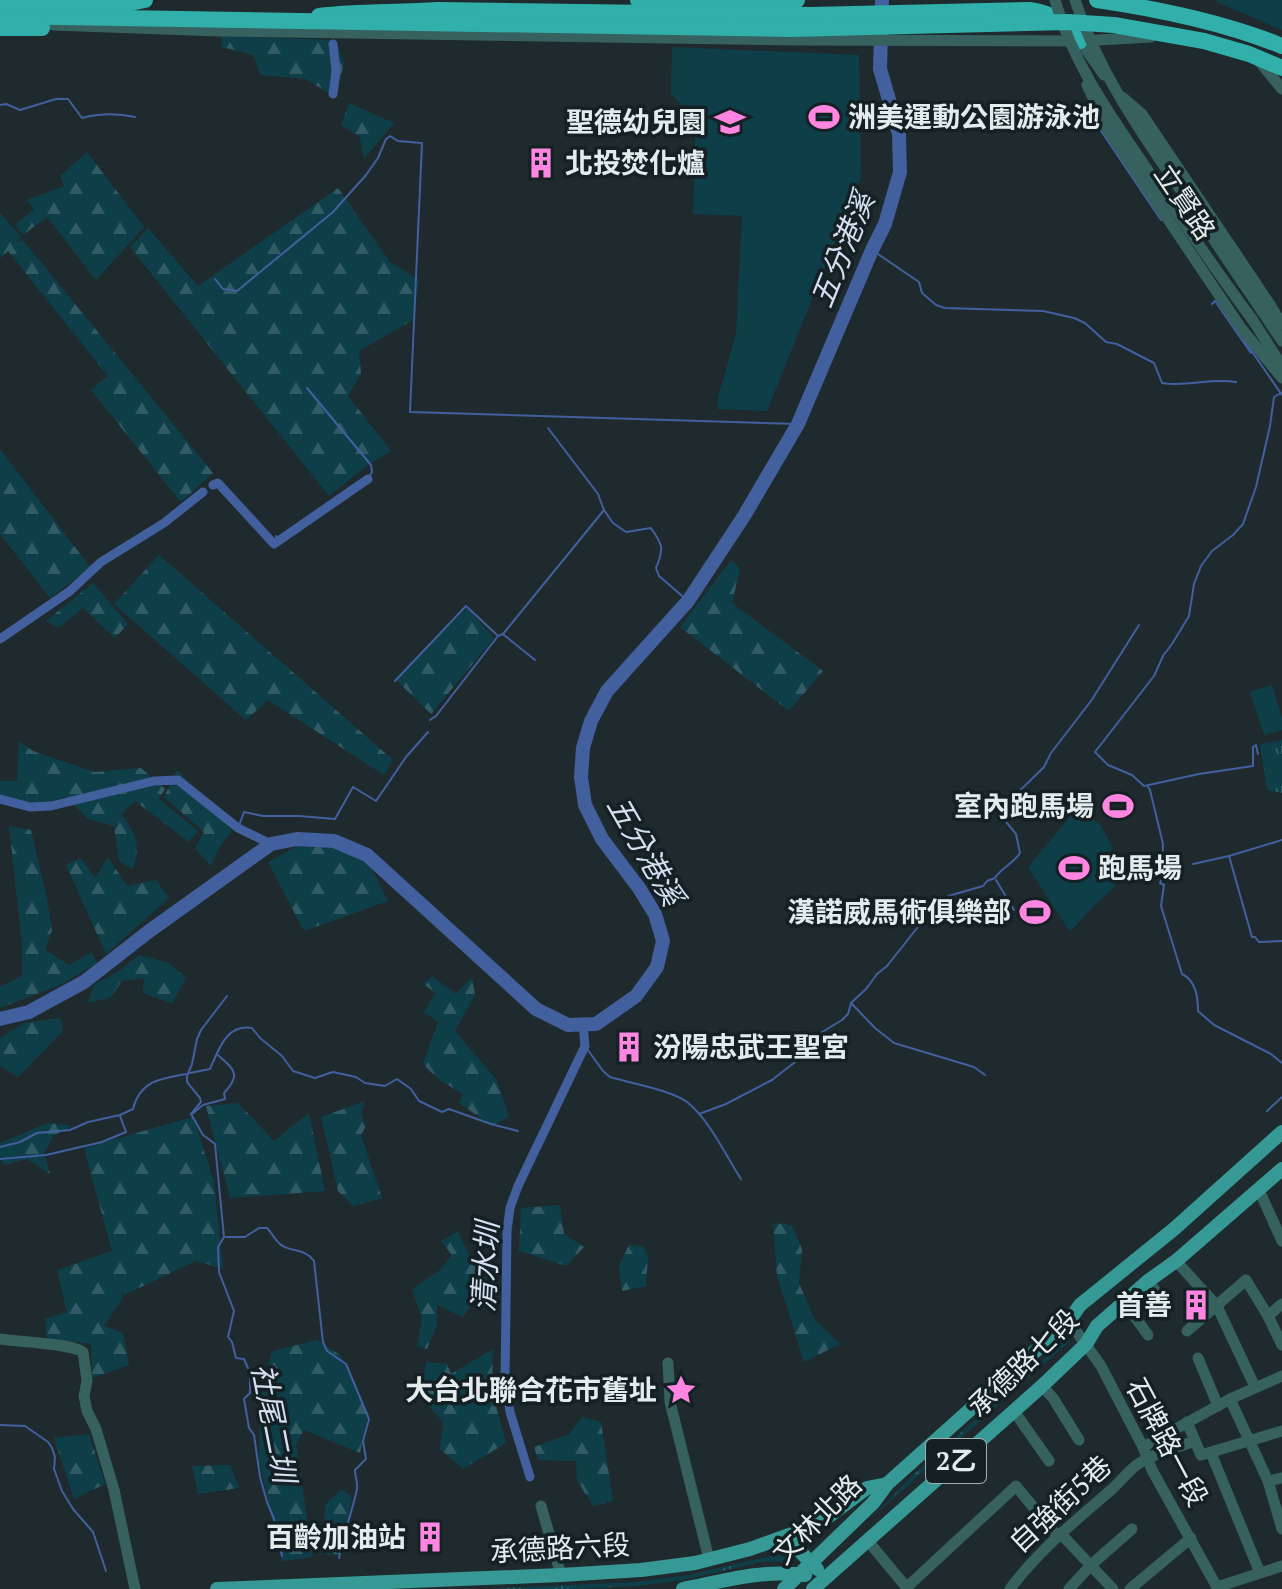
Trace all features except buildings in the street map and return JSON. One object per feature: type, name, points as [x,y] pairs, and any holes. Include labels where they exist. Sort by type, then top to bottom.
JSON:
[{"type":"highway","points":[[0,1],[130,3],[145,0]]},
{"type":"highway","points":[[351,0],[438,10]]},
{"type":"highway","points":[[638,0],[797,0]]},
{"type":"highway","points":[[1097,0],[1184,16],[1282,46]]},
{"type":"highway","points":[[286,21],[354,12],[438,10],[810,15],[1004,10],[1031,14],[1049,21],[1074,41]]},
{"type":"highway","points":[[0,16],[778,29],[1068,22],[1114,25],[1204,41],[1249,54],[1277,72]]},
{"type":"highway","points":[[0,25],[113,27],[169,19]]},
{"type":"main road","name":"承德路七段","points":[[887,1484],[1069,1321],[1080,1305],[1174,1229],[1282,1132]]},
{"type":"main road","name":"承德路七段","points":[[825,1578],[1042,1386],[1086,1344],[1097,1326],[1282,1169]]},
{"type":"main road","name":"承德路六段","points":[[217,1589],[561,1575],[695,1563],[786,1537],[824,1520],[867,1488],[887,1484]]},
{"type":"main road","name":"文林北路","points":[[784,1589],[873,1503],[887,1484]]},
{"type":"main road","points":[[786,1537],[825,1578]]},
{"type":"main road","points":[[683,1589],[776,1573],[825,1578]]},
{"type":"main road","name":"文林北路","points":[[813,1589],[825,1578]]},
{"type":"street","points":[[1048,0],[1071,59],[1100,111],[1177,224],[1252,319],[1282,366]]},
{"type":"street","points":[[1055,0],[1094,91],[1215,270]]},
{"type":"street","points":[[1075,0],[1093,46],[1141,133],[1265,309]]},
{"type":"street","points":[[1082,0],[1127,98],[1265,309],[1282,340]]},
{"type":"street","points":[[0,25],[869,40],[1074,41],[1151,37],[1215,50],[1277,72],[1282,89]]},
{"type":"street","name":"立賢路","points":[[1074,41],[1117,93],[1142,114],[1282,325]]},
{"type":"street","name":"立賢路","points":[[1074,41],[1108,130],[1241,328],[1282,378]]},
{"type":"street","points":[[1096,103],[1105,95],[1117,93]]},
{"type":"street","points":[[1259,1190],[1282,1241]]},
{"type":"street","points":[[1176,1261],[1217,1306],[1255,1387]]},
{"type":"street","points":[[1187,1331],[1246,1280],[1282,1345]]},
{"type":"street","points":[[1148,1281],[1167,1306]]},
{"type":"street","points":[[1124,1302],[1148,1335]]},
{"type":"street","points":[[1268,1316],[1282,1304]]},
{"type":"street","name":"石牌路一段","points":[[1069,1321],[1101,1366],[1218,1588]]},
{"type":"street","points":[[0,1339],[60,1345],[79,1348],[83,1352],[87,1411],[101,1442],[114,1490],[135,1589]]},
{"type":"street","points":[[1198,1358],[1218,1406]]},
{"type":"street","points":[[668,1363],[670,1402],[709,1559]]},
{"type":"street","points":[[1145,1453],[1187,1422],[1282,1376]]},
{"type":"street","points":[[1042,1386],[1079,1440]]},
{"type":"street","points":[[1230,1399],[1268,1481],[1282,1529]]},
{"type":"street","points":[[1014,1411],[1049,1461]]},
{"type":"street","points":[[1187,1422],[1201,1455],[1282,1431]]},
{"type":"street","points":[[1145,1453],[1195,1441]]},
{"type":"street","name":"自強街5巷","points":[[1010,1589],[1021,1573],[1137,1465],[1145,1453]]},
{"type":"street","points":[[1211,1453],[1260,1573]]},
{"type":"street","points":[[1268,1481],[1282,1478]]},
{"type":"street","points":[[867,1540],[907,1589],[1016,1486],[1113,1589]]},
{"type":"street","points":[[541,1506],[561,1575]]},
{"type":"street","points":[[1069,1589],[1132,1529]]},
{"type":"street","points":[[1130,1589],[1191,1538]]},
{"type":"street","points":[[1218,1588],[1282,1566]]},
{"type":"green space","points":[[1282,0],[1282,30],[1217,2]]},
{"type":"green space","points":[[221,36],[335,40],[344,63],[336,98],[306,79],[261,75],[253,55],[222,47]]},
{"type":"green space","points":[[672,47],[859,55],[861,177],[767,411],[717,409],[736,334],[742,216],[693,214],[696,111],[686,110],[671,94]]},
{"type":"green space","points":[[349,103],[394,123],[364,159],[360,137],[341,125]]},
{"type":"green space","points":[[87,152],[144,227],[96,280],[47,217],[23,235],[15,225],[34,209],[27,200],[64,186],[60,176]]},
{"type":"green space","points":[[338,188],[390,262],[419,280],[413,320],[359,351],[361,374],[348,396],[391,451],[369,464],[329,496],[130,247],[148,228],[198,286]]},
{"type":"green space","points":[[0,213],[21,237],[14,244],[22,239],[213,473],[181,502],[91,390],[108,376],[8,251],[0,258]]},
{"type":"green space","points":[[0,449],[90,567],[50,598],[0,534]]},
{"type":"green space","points":[[159,555],[393,760],[384,775],[268,700],[246,720],[114,604]]},
{"type":"green space","points":[[731,560],[740,569],[732,603],[823,671],[789,711],[680,627]]},
{"type":"green space","points":[[93,583],[128,624],[115,638],[83,608],[58,628],[46,621]]},
{"type":"green space","points":[[467,608],[494,638],[431,714],[395,679]]},
{"type":"green space","points":[[1272,685],[1282,718],[1282,730],[1264,735],[1250,692]]},
{"type":"green space","points":[[1282,740],[1282,793],[1267,790],[1260,744]]},
{"type":"green space","points":[[19,741],[33,751],[94,772],[141,768],[165,789],[159,799],[198,831],[189,842],[135,801],[121,814],[136,839],[133,869],[119,861],[114,826],[88,819],[67,797],[39,804],[0,797],[0,781],[17,781]]},
{"type":"green space","points":[[177,770],[232,831],[220,846],[211,866],[195,848],[204,832],[164,797]]},
{"type":"green space","name":"跑馬場","points":[[1079,806],[1101,826],[1112,847],[1119,877],[1115,886],[1070,932],[1028,867]]},
{"type":"green space","points":[[9,826],[31,830],[52,930],[45,950],[69,965],[92,952],[97,963],[62,984],[0,1008],[0,987],[22,976],[22,943]]},
{"type":"green space","points":[[303,843],[348,850],[371,868],[388,901],[304,931],[268,862]]},
{"type":"green space","points":[[108,857],[127,886],[156,880],[169,898],[106,954],[66,865],[81,858],[95,878]]},
{"type":"green space","points":[[139,955],[169,963],[186,978],[172,1003],[143,993],[144,978],[122,981],[111,997],[88,1003],[94,985]]},
{"type":"green space","points":[[432,976],[456,994],[472,977],[475,995],[455,1031],[496,1079],[509,1116],[492,1126],[459,1103],[463,1094],[438,1079],[423,1064],[438,1022],[424,1012],[436,993],[423,984]]},
{"type":"green space","points":[[60,1018],[63,1031],[18,1077],[0,1066],[0,1038],[24,1023]]},
{"type":"green space","points":[[365,1101],[361,1114],[366,1126],[361,1135],[382,1198],[353,1206],[338,1191],[321,1117]]},
{"type":"green space","points":[[238,1103],[274,1141],[309,1113],[325,1191],[230,1198],[206,1106]]},
{"type":"green space","points":[[193,1117],[214,1182],[223,1269],[196,1261],[124,1295],[121,1288],[123,1297],[104,1326],[123,1333],[129,1365],[92,1378],[91,1344],[47,1338],[45,1319],[67,1312],[57,1270],[112,1251],[84,1148]]},
{"type":"green space","points":[[48,1123],[72,1126],[53,1136],[44,1154],[50,1174],[27,1159],[4,1165],[0,1157],[0,1143]]},
{"type":"green space","points":[[560,1205],[564,1234],[584,1247],[566,1266],[519,1251],[521,1208]]},
{"type":"green space","points":[[773,1223],[792,1225],[802,1249],[799,1283],[815,1320],[840,1344],[804,1362],[777,1276]]},
{"type":"green space","points":[[458,1231],[473,1264],[491,1273],[463,1317],[437,1305],[437,1325],[427,1349],[417,1346],[422,1319],[412,1289],[439,1271],[452,1255],[441,1241]]},
{"type":"green space","points":[[629,1245],[643,1246],[648,1256],[646,1286],[622,1291],[619,1265]]},
{"type":"green space","points":[[1067,1338],[1070,1341],[872,1517],[911,1477]]},
{"type":"green space","points":[[317,1340],[340,1355],[368,1414],[360,1453],[304,1430],[296,1445],[313,1557],[282,1561],[259,1461],[260,1399],[272,1351]]},
{"type":"green space","points":[[493,1349],[492,1392],[506,1443],[463,1469],[440,1449],[443,1422],[421,1397],[426,1362],[447,1364],[451,1374]]},
{"type":"green space","points":[[582,1417],[601,1422],[613,1501],[593,1506],[577,1480],[576,1461],[538,1460],[534,1447],[569,1434]]},
{"type":"green space","points":[[89,1434],[105,1484],[74,1499],[54,1438]]},
{"type":"green space","points":[[230,1465],[239,1488],[198,1494],[192,1466]]},
{"type":"green space","points":[[341,1489],[352,1497],[340,1555],[323,1554],[325,1505]]},
{"type":"green space","points":[[779,1554],[794,1561],[761,1562],[683,1580],[636,1586],[481,1589],[637,1582],[689,1575]]},
{"type":"waterway","name":"五分港溪","points":[[0,1019],[29,1012],[84,982],[271,844],[297,839],[334,841],[367,855],[536,1009],[568,1025],[596,1024],[636,996],[657,967],[663,941],[655,914],[602,839],[585,805],[581,777],[583,748],[591,721],[607,691],[688,601],[744,516],[798,424],[885,224],[900,172],[899,134],[880,69],[882,0]]},
{"type":"waterway","points":[[333,44],[336,71],[333,94]]},
{"type":"waterway","points":[[0,105],[6,104],[20,110],[56,99],[68,99],[82,118],[108,114],[135,117]]},
{"type":"waterway","points":[[1091,116],[1161,220]]},
{"type":"waterway","points":[[215,279],[223,289],[237,291],[333,212],[366,175],[390,136],[398,141],[422,143],[410,412],[798,424]]},
{"type":"waterway","points":[[872,250],[919,282],[922,293],[936,305],[945,308],[1043,311],[1074,318],[1085,323],[1106,342],[1117,344],[1154,363],[1162,383],[1236,382]]},
{"type":"waterway","points":[[1212,304],[1215,301],[1251,353]]},
{"type":"waterway","points":[[1244,340],[1282,395]]},
{"type":"waterway","points":[[307,388],[371,465],[372,472],[368,479]]},
{"type":"waterway","points":[[1258,754],[1256,745],[1253,747],[1253,766],[1144,786],[1132,775],[1108,765],[1095,752],[1154,676],[1189,616],[1194,584],[1201,566],[1212,551],[1243,524],[1256,487],[1274,397],[1281,393]]},
{"type":"waterway","points":[[548,428],[598,494],[613,523],[626,532],[651,528],[661,547],[656,568],[659,576],[688,601]]},
{"type":"waterway","points":[[213,485],[218,483],[274,544],[368,479]]},
{"type":"waterway","points":[[0,639],[70,591],[101,562],[164,523],[203,492]]},
{"type":"waterway","points":[[430,720],[604,510]]},
{"type":"waterway","points":[[276,536],[278,545]]},
{"type":"waterway","points":[[395,681],[466,606],[497,635]]},
{"type":"waterway","points":[[851,1003],[887,966],[929,913],[948,896],[983,886],[1017,857],[1020,853],[1016,834],[998,812],[1044,767],[1139,625]]},
{"type":"waterway","points":[[504,635],[535,660]]},
{"type":"waterway","points":[[238,828],[244,812],[263,816],[335,819],[353,787],[376,801],[406,757],[428,732]]},
{"type":"waterway","points":[[0,799],[30,807],[51,806],[154,781],[178,780],[238,828],[271,844]]},
{"type":"waterway","points":[[1148,787],[1163,844],[1161,906],[1182,974],[1195,990],[1198,1011],[1214,1025],[1271,1054],[1282,1063]]},
{"type":"waterway","points":[[1282,840],[1229,856],[1252,937],[1259,942],[1282,941]]},
{"type":"waterway","points":[[1193,864],[1229,856]]},
{"type":"waterway","points":[[996,880],[1014,910]]},
{"type":"waterway","name":"社尾二圳","points":[[227,996],[201,1030],[187,1082],[201,1102],[191,1114],[203,1135],[215,1144],[224,1237],[218,1247],[219,1272],[234,1311],[228,1337],[236,1358],[244,1359],[250,1373],[250,1393],[244,1399],[249,1428],[254,1435],[260,1477],[282,1556]]},
{"type":"waterway","points":[[699,1114],[772,1080],[799,1059],[814,1037],[842,1020],[848,1014],[851,1003],[894,1043],[974,1067],[985,1075]]},
{"type":"waterway","name":"清水圳","points":[[530,1477],[510,1412],[505,1379],[507,1231],[510,1208],[518,1186],[585,1046],[583,1025]]},
{"type":"waterway","points":[[190,1073],[210,1069],[220,1046],[230,1034],[252,1028],[293,1071],[315,1078],[333,1072],[385,1086],[397,1079],[411,1089],[419,1101],[442,1112],[449,1109],[518,1131]]},
{"type":"waterway","points":[[585,1046],[610,1077],[661,1090],[687,1102],[710,1128],[741,1179]]},
{"type":"waterway","points":[[192,1114],[203,1105],[225,1099],[224,1093],[233,1082],[234,1073],[218,1055]]},
{"type":"waterway","points":[[0,1147],[20,1142],[37,1133],[70,1130],[88,1122],[120,1115],[133,1109],[141,1092],[153,1082],[186,1074]]},
{"type":"waterway","points":[[1267,1111],[1282,1097]]},
{"type":"waterway","points":[[0,1159],[46,1155],[102,1142],[126,1132],[120,1116]]},
{"type":"waterway","points":[[226,1237],[245,1237],[259,1228],[267,1228],[280,1244],[306,1254],[314,1261],[323,1342],[327,1351],[346,1364],[369,1419],[363,1441],[366,1459],[355,1470],[357,1489],[339,1558]]},
{"type":"waterway","points":[[0,1425],[25,1426],[48,1442],[55,1457],[54,1469],[62,1491],[93,1532],[106,1571]]},
{"type":"place","name":"洲美運動公園游泳池","points":[[824,117]]},
{"type":"place","name":"聖德幼兒園","points":[[730,122]]},
{"type":"place","name":"北投焚化爐","points":[[541,163]]},
{"type":"place","name":"室內跑馬場","points":[[1118,806]]},
{"type":"place","name":"跑馬場","points":[[1074,868]]},
{"type":"place","name":"漢諾威馬術俱樂部","points":[[1035,912]]},
{"type":"place","name":"汾陽忠武王聖宮","points":[[629,1047]]},
{"type":"place","name":"首善","points":[[1196,1305]]},
{"type":"place","name":"大台北聯合花市舊址","points":[[681,1390]]},
{"type":"place","name":"百齡加油站","points":[[430,1537]]}]
